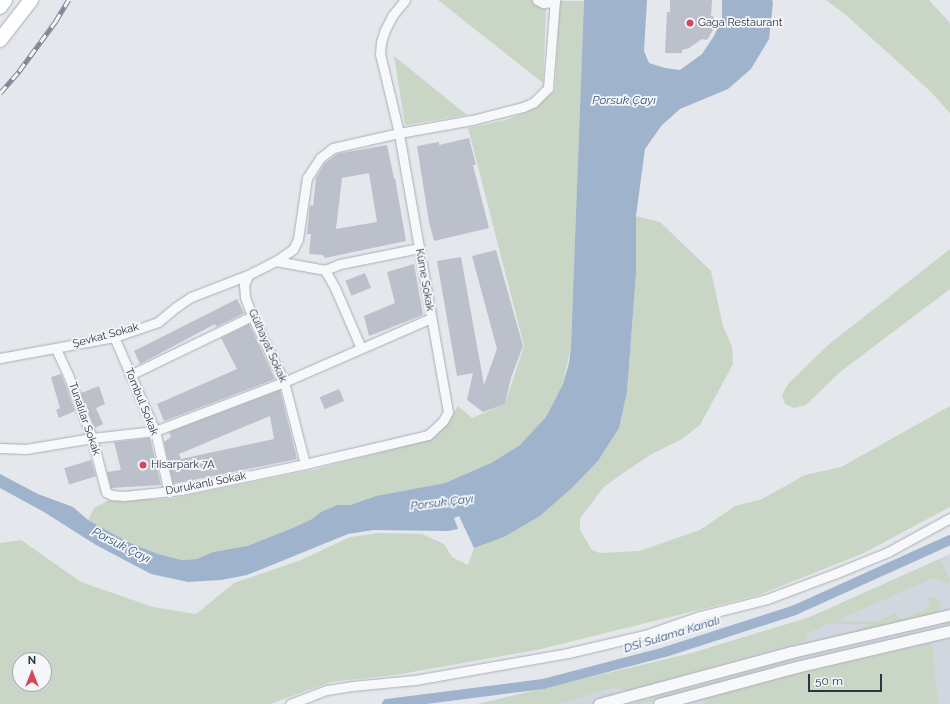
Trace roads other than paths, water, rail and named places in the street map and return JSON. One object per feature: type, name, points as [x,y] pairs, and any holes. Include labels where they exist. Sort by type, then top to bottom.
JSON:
[{"type":"highway","points":[[0,7],[5,0]]},
{"type":"highway","points":[[0,40],[31,0]]},
{"type":"street","name":"Küme Sokak","points":[[305,464],[428,435],[443,421],[448,412],[399,133],[380,54],[381,42],[392,16],[405,0]]},
{"type":"street","points":[[537,0],[543,3],[555,1]]},
{"type":"street","name":"Şevkat Sokak","points":[[0,358],[56,349],[114,337],[158,322],[191,297],[248,275],[276,261],[293,249],[298,239],[307,178],[320,158],[333,148],[399,133],[472,120],[523,107],[534,102],[548,88],[555,1]]},
{"type":"street","points":[[276,261],[325,270],[340,264],[418,248]]},
{"type":"street","points":[[325,270],[335,288],[361,348]]},
{"type":"street","name":"Gülhayat Sokak","points":[[248,275],[244,285],[245,297],[252,316],[284,382],[305,464]]},
{"type":"street","points":[[130,375],[252,316]]},
{"type":"street","points":[[0,448],[26,449],[92,438],[155,431],[284,382],[431,318]]},
{"type":"street","name":"Tombul Sokak","points":[[114,337],[155,431],[169,492]]},
{"type":"street","name":"Tunalılar Sokak","points":[[56,349],[68,375],[92,438],[106,492]]},
{"type":"street","name":"Durukanlı Sokak","points":[[106,492],[112,495],[124,496],[169,492],[305,464]]},
{"type":"street","points":[[290,704],[327,690],[415,680],[568,653],[645,634],[700,616],[767,599],[834,574],[888,552],[950,518]]},
{"type":"street","points":[[599,704],[792,652],[950,615]]},
{"type":"street","points":[[659,704],[690,700],[796,667],[950,631]]},
{"type":"street","points":[[792,652],[796,667]]},
{"type":"water","name":"Porsuk Çayı","points":[[584,0],[647,0],[644,51],[649,63],[665,68],[680,70],[702,54],[714,36],[722,19],[722,0],[772,0],[773,3],[769,39],[751,69],[728,89],[680,109],[662,125],[645,149],[636,216],[636,274],[627,392],[619,428],[598,461],[572,488],[540,516],[504,537],[474,548],[459,516],[454,518],[458,529],[448,531],[373,530],[348,534],[247,575],[221,580],[188,582],[151,574],[96,545],[44,512],[0,488],[0,474],[38,494],[73,507],[88,520],[128,542],[158,554],[182,560],[197,559],[213,552],[247,546],[295,527],[312,519],[321,512],[337,505],[350,505],[376,496],[445,483],[491,463],[520,445],[546,417],[563,384],[569,363],[571,346]]},
{"type":"waterway","name":"DSİ Sulama Kanalı","points":[[387,704],[543,684],[665,652],[795,610],[950,540]]},
{"type":"railway","points":[[0,93],[19,71],[55,22],[68,0]]},
{"type":"place","name":"Gaga Restaurant","points":[[690,23]]},
{"type":"place","name":"Hisarpark 7A","points":[[143,465]]}]
